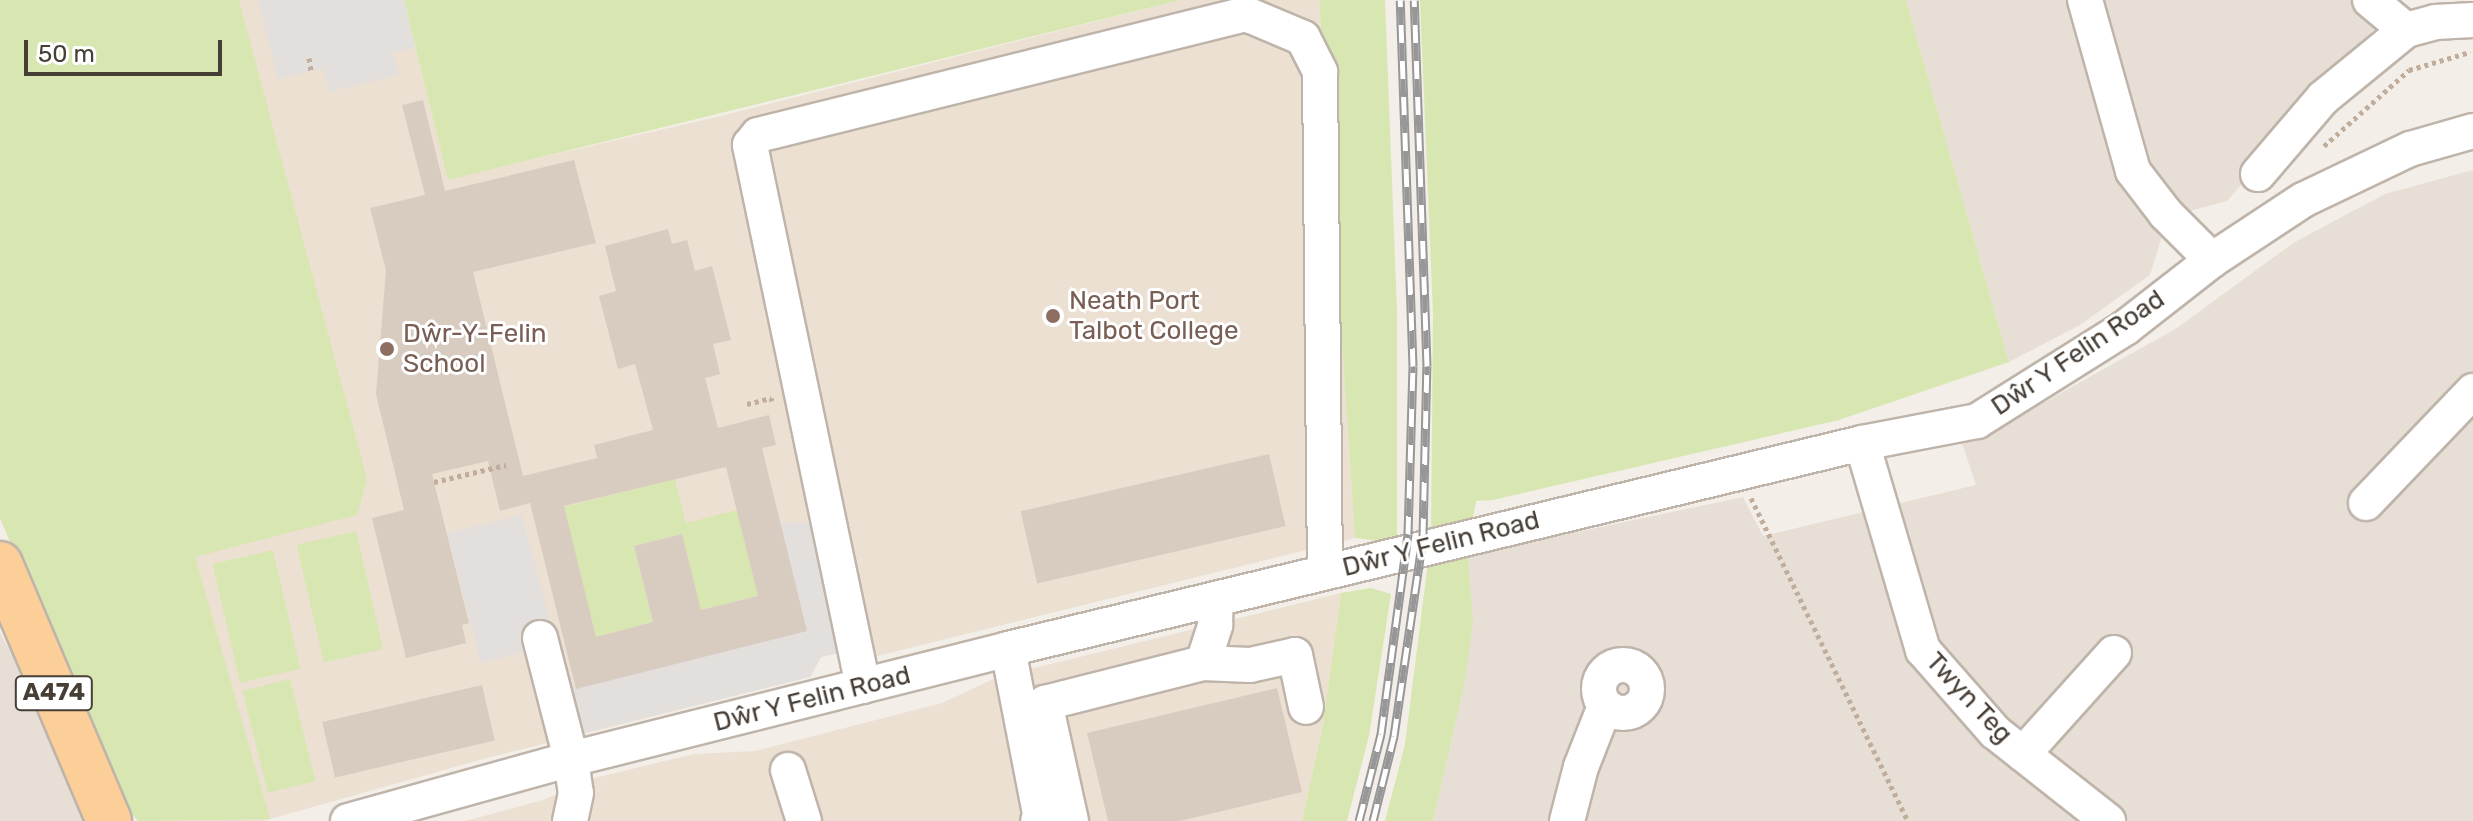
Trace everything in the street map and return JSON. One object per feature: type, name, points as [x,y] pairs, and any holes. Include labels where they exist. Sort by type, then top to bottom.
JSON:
[{"type":"main road","name":"A474","points":[[3,583],[109,821]]},
{"type":"street","points":[[2085,0],[2133,171],[2166,214],[2212,260]]},
{"type":"street","points":[[2370,0],[2427,17],[2473,20]]},
{"type":"street","points":[[863,686],[750,145],[758,135],[1246,14],[1303,38],[1320,72],[1325,572]]},
{"type":"street","points":[[2258,174],[2323,98],[2427,17]]},
{"type":"street","name":"Dŵr Y Felin Road","points":[[348,821],[571,759],[1008,649],[1738,472],[1862,443],[1977,421],[2125,328],[2212,260],[2303,200],[2410,149],[2473,131]]},
{"type":"street","points":[[2366,503],[2467,408]]},
{"type":"street","name":"Twyn Teg","points":[[1862,443],[1923,650],[1995,732],[2105,820]]},
{"type":"street","points":[[1203,663],[1215,625],[1216,599]]},
{"type":"street","points":[[540,638],[571,759],[576,793],[570,821]]},
{"type":"street","points":[[1008,649],[1041,818],[1038,821]]},
{"type":"street","points":[[2023,754],[2114,653]]},
{"type":"street","points":[[1071,821],[1045,703],[1203,663],[1250,665],[1295,655],[1306,707]]},
{"type":"street","points":[[1567,821],[1581,767],[1605,706]]},
{"type":"street","points":[[788,770],[804,821]]},
{"type":"path","points":[[2315,154],[2409,70],[2473,51]]},
{"type":"path","points":[[309,58],[311,71]]},
{"type":"path","points":[[434,482],[506,465]]},
{"type":"path","points":[[1738,472],[1908,821]]},
{"type":"shaded area","name":"Dŵr-Y-Felin School","points":[[0,0],[404,0],[448,179],[716,117],[1181,0],[1319,0],[1355,538],[873,657],[862,648],[821,657],[810,677],[487,758],[263,821],[138,821],[0,518]]},
{"type":"shaded area","points":[[258,0],[404,0],[415,47],[393,53],[399,75],[329,92],[323,68],[278,79]]},
{"type":"shaded area","points":[[1906,0],[2399,0],[2227,201],[2193,210],[2161,239],[2150,275],[2080,325],[2009,362]]},
{"type":"shaded area","points":[[2473,170],[2473,821],[1433,821],[1464,687],[1472,623],[1468,555],[1743,497],[1763,536],[1976,485],[1961,440],[2036,407],[2177,328],[2293,243],[2385,194]]},
{"type":"shaded area","points":[[522,515],[568,690],[807,631],[780,523],[818,522],[851,650],[821,657],[810,677],[546,742],[552,734],[529,650],[481,663],[447,533]]},
{"type":"shaded area","points":[[1341,593],[1323,724],[1302,821],[465,821],[543,800],[594,778],[694,754],[755,751],[942,703],[998,677]]},
{"type":"shaded area","points":[[0,633],[9,649],[86,821],[0,821]]},
{"type":"green space","points":[[0,0],[239,0],[367,479],[357,515],[195,557],[270,819],[138,821],[118,798],[0,518]]},
{"type":"green space","points":[[404,0],[1181,0],[448,180]]},
{"type":"green space","points":[[1319,0],[1385,0],[1397,311],[1397,543],[1355,538]]},
{"type":"green space","points":[[1420,0],[1906,0],[2009,362],[1839,420],[1493,500],[1476,501],[1471,530],[1431,537],[1433,314]]},
{"type":"green space","points":[[675,479],[686,523],[737,510],[758,596],[701,610],[681,534],[634,546],[653,622],[596,637],[564,507]]},
{"type":"green space","points":[[356,531],[383,649],[324,663],[297,545]]},
{"type":"green space","points":[[273,550],[300,669],[240,683],[213,564]]},
{"type":"green space","points":[[1468,555],[1473,623],[1464,687],[1433,821],[1385,821],[1405,744],[1428,562]]},
{"type":"green space","points":[[1371,588],[1391,594],[1369,736],[1347,821],[1302,821],[1323,724],[1341,593]]},
{"type":"green space","points":[[290,679],[315,781],[268,793],[242,691]]},
{"type":"building","points":[[423,100],[445,191],[574,160],[596,243],[473,272],[523,476],[597,458],[594,445],[653,430],[635,364],[618,369],[599,296],[616,291],[605,246],[668,229],[672,244],[687,240],[695,271],[712,266],[731,340],[713,344],[720,374],[705,378],[718,428],[769,415],[776,445],[762,448],[807,631],[576,689],[530,503],[500,511],[488,461],[432,474],[469,623],[462,625],[466,643],[406,658],[372,518],[404,510],[376,394],[386,270],[370,208],[425,195],[402,105]],"holes":[[[726,467],[758,596],[701,610],[682,534],[634,546],[653,622],[596,637],[564,506]]]},
{"type":"building","points":[[1269,454],[1286,526],[1037,583],[1021,511]]},
{"type":"building","points":[[482,685],[495,741],[335,777],[322,722]]},
{"type":"building","points":[[1277,688],[1302,792],[1180,821],[1108,821],[1087,733]]},
{"type":"railway","points":[[1359,821],[1381,734],[1408,534],[1413,366],[1400,0]]},
{"type":"railway","points":[[1373,821],[1394,736],[1423,536],[1427,366],[1414,0]]},
{"type":"place","name":"Neath Port Talbot College","points":[[1053,316]]},
{"type":"place","name":"Dŵr-Y-Felin School","points":[[387,349]]}]
